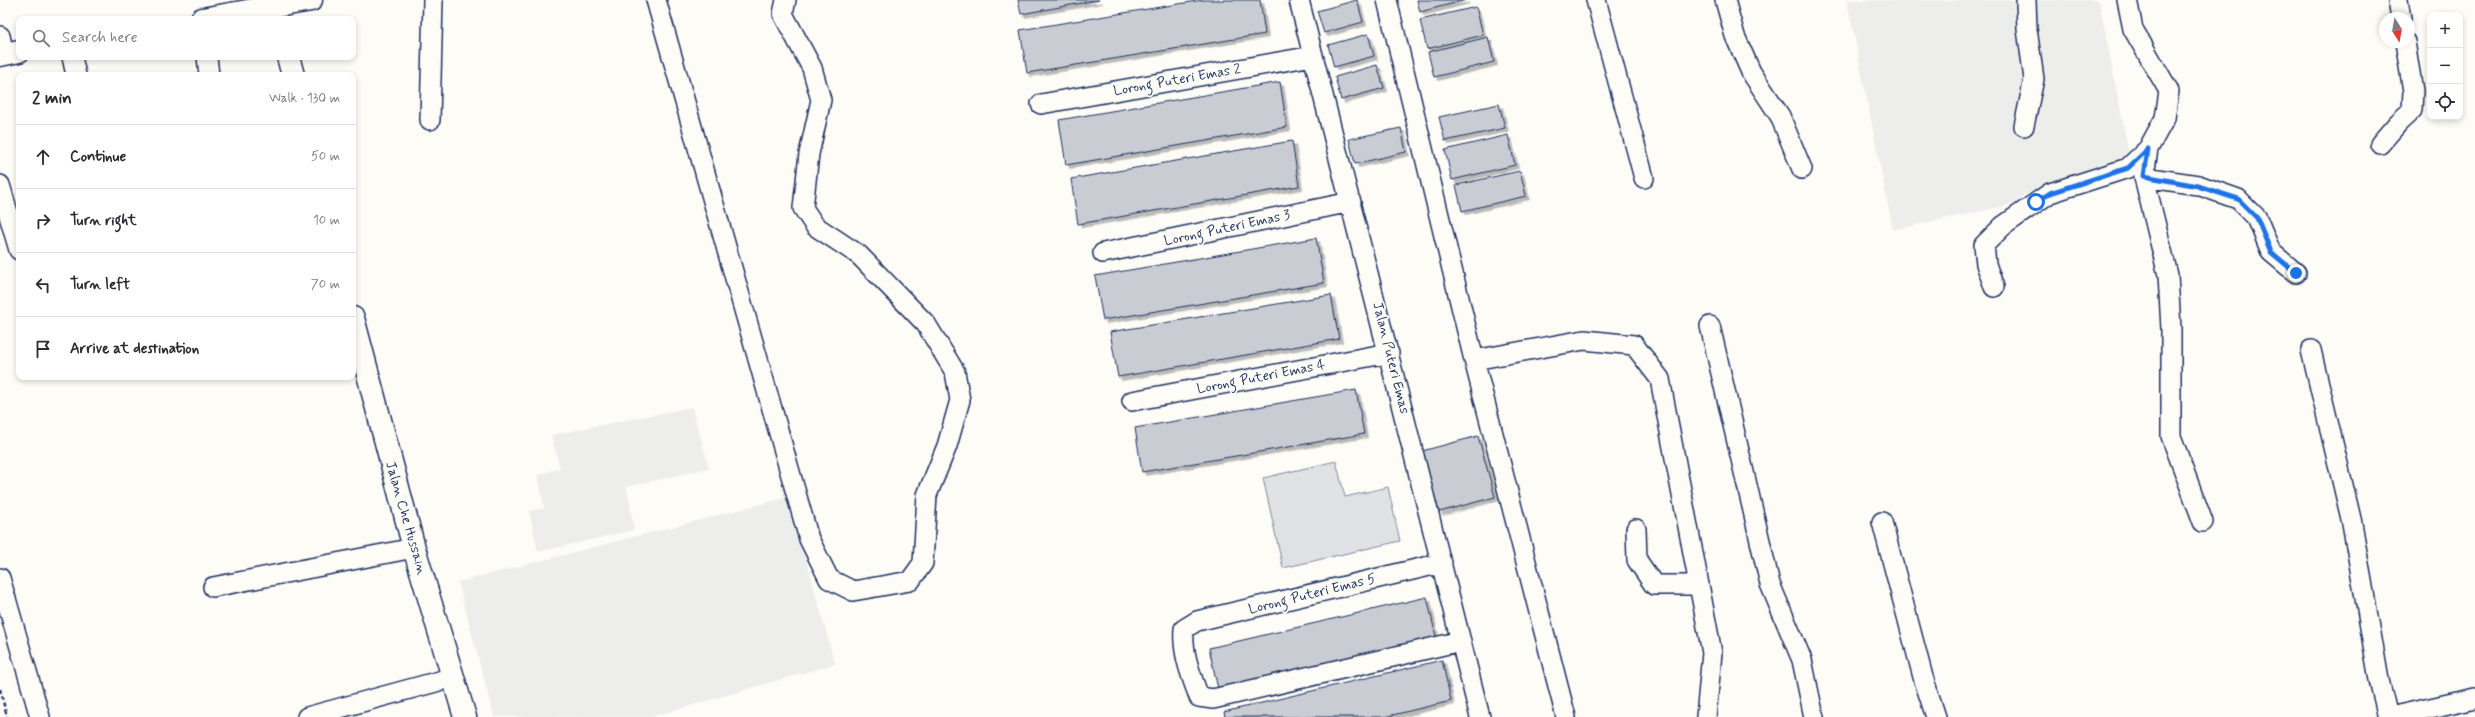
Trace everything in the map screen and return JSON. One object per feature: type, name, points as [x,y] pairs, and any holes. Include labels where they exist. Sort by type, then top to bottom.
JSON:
[{"type":"main road","points":[[234,16],[277,12],[311,0]]},
{"type":"main road","points":[[289,60],[291,72]]},
{"type":"main road","name":"Jalan Che Hussain","points":[[356,329],[414,548],[465,717]]},
{"type":"street","points":[[430,120],[433,0]]},
{"type":"street","points":[[656,0],[809,539],[830,579],[853,591],[910,581],[923,563],[927,495],[947,446],[960,400],[955,372],[926,324],[859,255],[815,226],[803,208],[809,154],[821,100],[812,68],[783,14],[786,0]]},
{"type":"street","name":"Jalan Puteri Emas","points":[[1300,0],[1442,563],[1461,641],[1475,716]]},
{"type":"street","points":[[1387,0],[1474,360],[1566,717]]},
{"type":"street","points":[[1596,0],[1644,178]]},
{"type":"street","points":[[1725,0],[1736,36],[1751,72],[1780,116],[1802,169]]},
{"type":"street","points":[[2024,126],[2034,79],[2027,29],[2026,0]]},
{"type":"street","points":[[1994,288],[1986,264],[1984,245],[2004,226],[2050,193],[2128,168],[2148,149],[2165,118],[2168,91],[2133,29],[2127,0]]},
{"type":"street","points":[[2398,0],[2400,12]]},
{"type":"street","points":[[2380,144],[2398,123],[2412,110],[2412,91],[2406,48]]},
{"type":"street","name":"Lorong Puteri Emas 2","points":[[1041,104],[1313,56]]},
{"type":"street","points":[[73,60],[75,72]]},
{"type":"street","points":[[207,60],[209,72]]},
{"type":"street","points":[[2148,149],[2144,176],[2168,275],[2171,329],[2171,436],[2203,522]]},
{"type":"street","points":[[2144,176],[2198,186],[2238,199],[2257,218],[2271,252],[2296,273]]},
{"type":"street","points":[[0,185],[16,240]]},
{"type":"street","name":"Lorong Puteri Emas 3","points":[[1103,253],[1352,202]]},
{"type":"street","points":[[1710,326],[1770,584],[1802,660],[1814,717]]},
{"type":"street","points":[[1474,360],[1584,340],[1634,346],[1660,379],[1712,653],[1706,717]]},
{"type":"street","points":[[2311,350],[2352,523],[2379,680],[2389,717],[2415,714],[2475,698]]},
{"type":"street","name":"Lorong Puteri Emas 4","points":[[1132,401],[1389,353]]},
{"type":"street","points":[[1882,522],[1923,677],[1936,717]]},
{"type":"street","points":[[1636,529],[1637,560],[1654,585],[1698,585]]},
{"type":"street","points":[[213,586],[414,548]]},
{"type":"street","name":"Lorong Puteri Emas 5","points":[[1442,563],[1198,621],[1184,629],[1183,643],[1190,673],[1200,697],[1213,699],[1461,641]]},
{"type":"street","points":[[0,578],[40,717]]},
{"type":"street","points":[[307,717],[335,707],[454,677]]},
{"type":"path","points":[[0,689],[7,717]]},
{"type":"shaded area","points":[[1847,0],[2099,0],[2130,159],[2025,194],[2014,204],[1893,230]]},
{"type":"shaded area","points":[[692,407],[709,468],[627,487],[634,530],[538,552],[529,511],[544,508],[538,475],[560,468],[551,435]]},
{"type":"shaded area","points":[[1336,461],[1345,497],[1388,487],[1400,541],[1283,568],[1263,478]]},
{"type":"shaded area","points":[[789,497],[835,664],[651,717],[494,717],[458,582]]},
{"type":"building","points":[[1018,0],[1099,0],[1021,14]]},
{"type":"building","points":[[1203,0],[1260,0],[1265,34],[1027,73],[1020,30]]},
{"type":"building","points":[[1357,0],[1363,22],[1324,33],[1317,11]]},
{"type":"building","points":[[1417,0],[1466,0],[1420,12]]},
{"type":"building","points":[[1476,7],[1483,35],[1427,49],[1420,20]]},
{"type":"building","points":[[1368,34],[1374,56],[1334,67],[1328,45]]},
{"type":"building","points":[[1488,37],[1494,62],[1434,77],[1428,52]]},
{"type":"building","points":[[1377,65],[1384,88],[1341,100],[1335,77]]},
{"type":"building","points":[[1280,82],[1287,127],[1066,165],[1059,120]]},
{"type":"building","points":[[1499,104],[1505,128],[1445,141],[1439,117]]},
{"type":"building","points":[[1401,128],[1406,152],[1355,164],[1349,139]]},
{"type":"building","points":[[1508,135],[1515,165],[1452,180],[1445,150]]},
{"type":"building","points":[[1292,141],[1299,186],[1078,224],[1071,179]]},
{"type":"building","points":[[1520,171],[1526,196],[1462,211],[1456,185]]},
{"type":"building","points":[[1316,238],[1324,283],[1103,320],[1095,276]]},
{"type":"building","points":[[1331,295],[1339,339],[1118,377],[1110,332]]},
{"type":"building","points":[[1356,390],[1364,434],[1142,472],[1135,428]]},
{"type":"building","points":[[1478,436],[1495,497],[1439,512],[1422,451]]},
{"type":"building","points":[[1427,597],[1436,637],[1218,689],[1209,648]]},
{"type":"building","points":[[1442,660],[1451,701],[1384,717],[1225,717],[1224,712]]},
{"type":"route","points":[[2036,202],[2050,193],[2128,168],[2148,149],[2144,176],[2198,186],[2238,199],[2257,218],[2271,252],[2296,273]]}]
